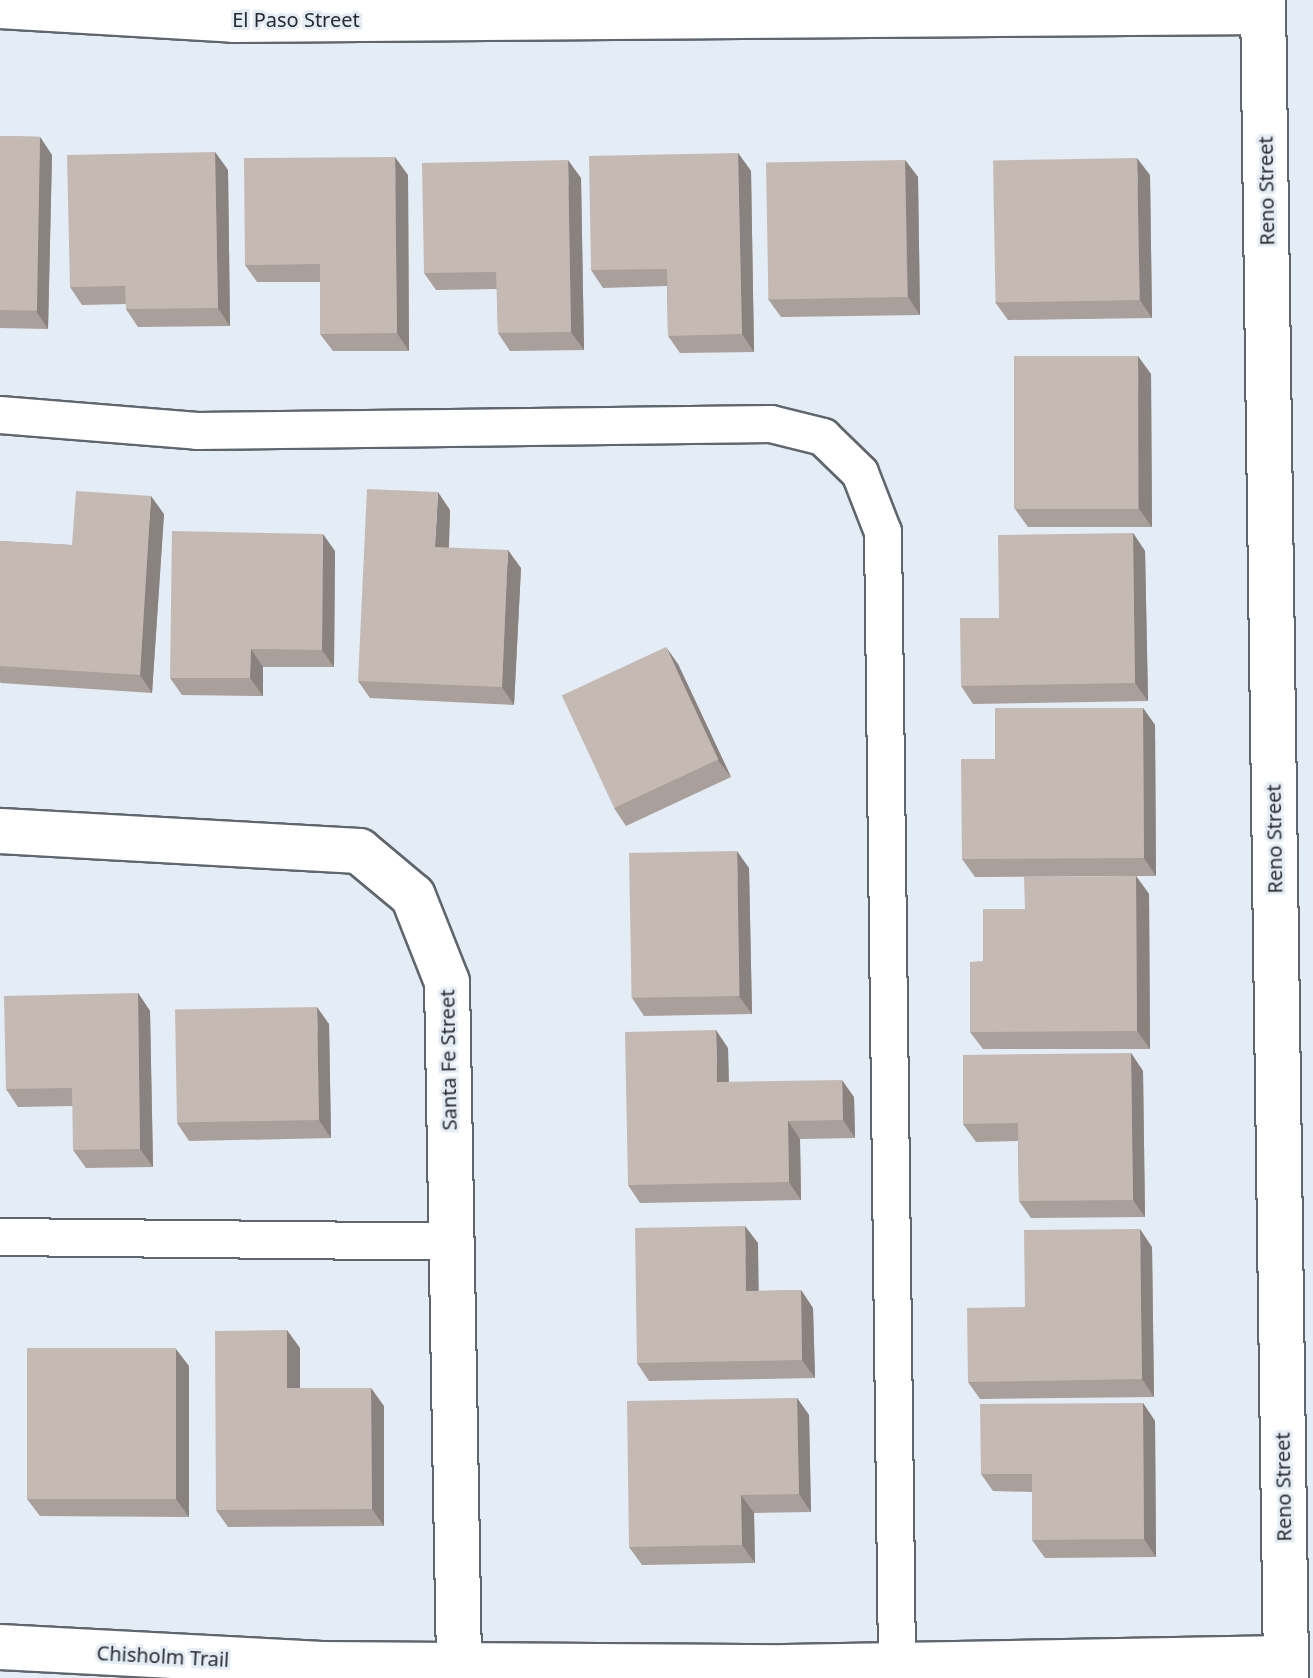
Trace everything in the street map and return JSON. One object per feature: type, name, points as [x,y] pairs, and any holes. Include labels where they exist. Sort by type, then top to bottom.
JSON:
[{"type":"street","name":"El Paso Street","points":[[0,6],[234,20],[1263,6]]},
{"type":"street","name":"Reno Street","points":[[1263,6],[1285,1668]]},
{"type":"street","name":"Santa Fe Street","points":[[0,831],[359,851],[413,896],[447,982],[459,1661]]},
{"type":"street","name":"Chisholm Trail","points":[[0,1647],[322,1664],[459,1661],[1285,1668]]},
{"type":"lane","points":[[0,415],[197,431],[771,424],[823,437],[860,473],[883,532],[897,1665]]},
{"type":"lane","points":[[0,1237],[452,1242]]},
{"type":"building","points":[[0,136],[40,137],[37,311],[0,310]]},
{"type":"building","points":[[215,152],[218,308],[126,309],[125,286],[70,287],[67,155]]},
{"type":"building","points":[[738,153],[742,334],[668,336],[667,269],[591,270],[589,156]]},
{"type":"building","points":[[395,157],[397,333],[320,334],[320,264],[245,265],[244,158]]},
{"type":"building","points":[[1137,158],[1139,300],[996,302],[993,161]]},
{"type":"building","points":[[568,160],[571,332],[498,333],[496,272],[424,273],[422,163]]},
{"type":"building","points":[[905,160],[907,297],[768,299],[766,162]]},
{"type":"building","points":[[1014,356],[1138,356],[1138,509],[1014,509]]},
{"type":"building","points":[[367,489],[438,492],[435,547],[508,550],[502,687],[358,681]]},
{"type":"building","points":[[76,491],[151,496],[140,675],[0,666],[0,541],[72,545]]},
{"type":"building","points":[[172,531],[323,534],[322,650],[251,649],[250,678],[170,678]]},
{"type":"building","points":[[1133,533],[1135,683],[961,686],[960,618],[999,618],[998,535]]},
{"type":"building","points":[[666,647],[718,759],[614,808],[562,696]]},
{"type":"building","points":[[995,708],[1143,708],[1144,858],[962,859],[961,759],[995,759]]},
{"type":"building","points":[[737,851],[740,996],[632,998],[629,853]]},
{"type":"building","points":[[1136,876],[1137,1031],[970,1032],[970,962],[983,961],[983,909],[1025,909],[1024,877]]},
{"type":"building","points":[[138,993],[140,1149],[73,1150],[72,1088],[6,1089],[4,996]]},
{"type":"building","points":[[317,1007],[319,1120],[177,1122],[175,1009]]},
{"type":"building","points":[[716,1030],[717,1082],[842,1080],[843,1120],[788,1121],[789,1182],[628,1185],[625,1032]]},
{"type":"building","points":[[1131,1053],[1133,1200],[1019,1201],[1018,1123],[963,1124],[963,1055]]},
{"type":"building","points":[[745,1226],[746,1291],[801,1290],[802,1360],[637,1363],[635,1228]]},
{"type":"building","points":[[1140,1229],[1142,1379],[968,1382],[967,1308],[1025,1307],[1024,1230]]},
{"type":"building","points":[[287,1330],[287,1388],[371,1388],[372,1509],[216,1510],[215,1331]]},
{"type":"building","points":[[27,1348],[176,1348],[176,1499],[27,1499]]},
{"type":"building","points":[[797,1398],[799,1494],[741,1495],[742,1545],[629,1547],[627,1401]]},
{"type":"building","points":[[1143,1403],[1144,1539],[1032,1540],[1032,1474],[981,1474],[980,1404]]}]
